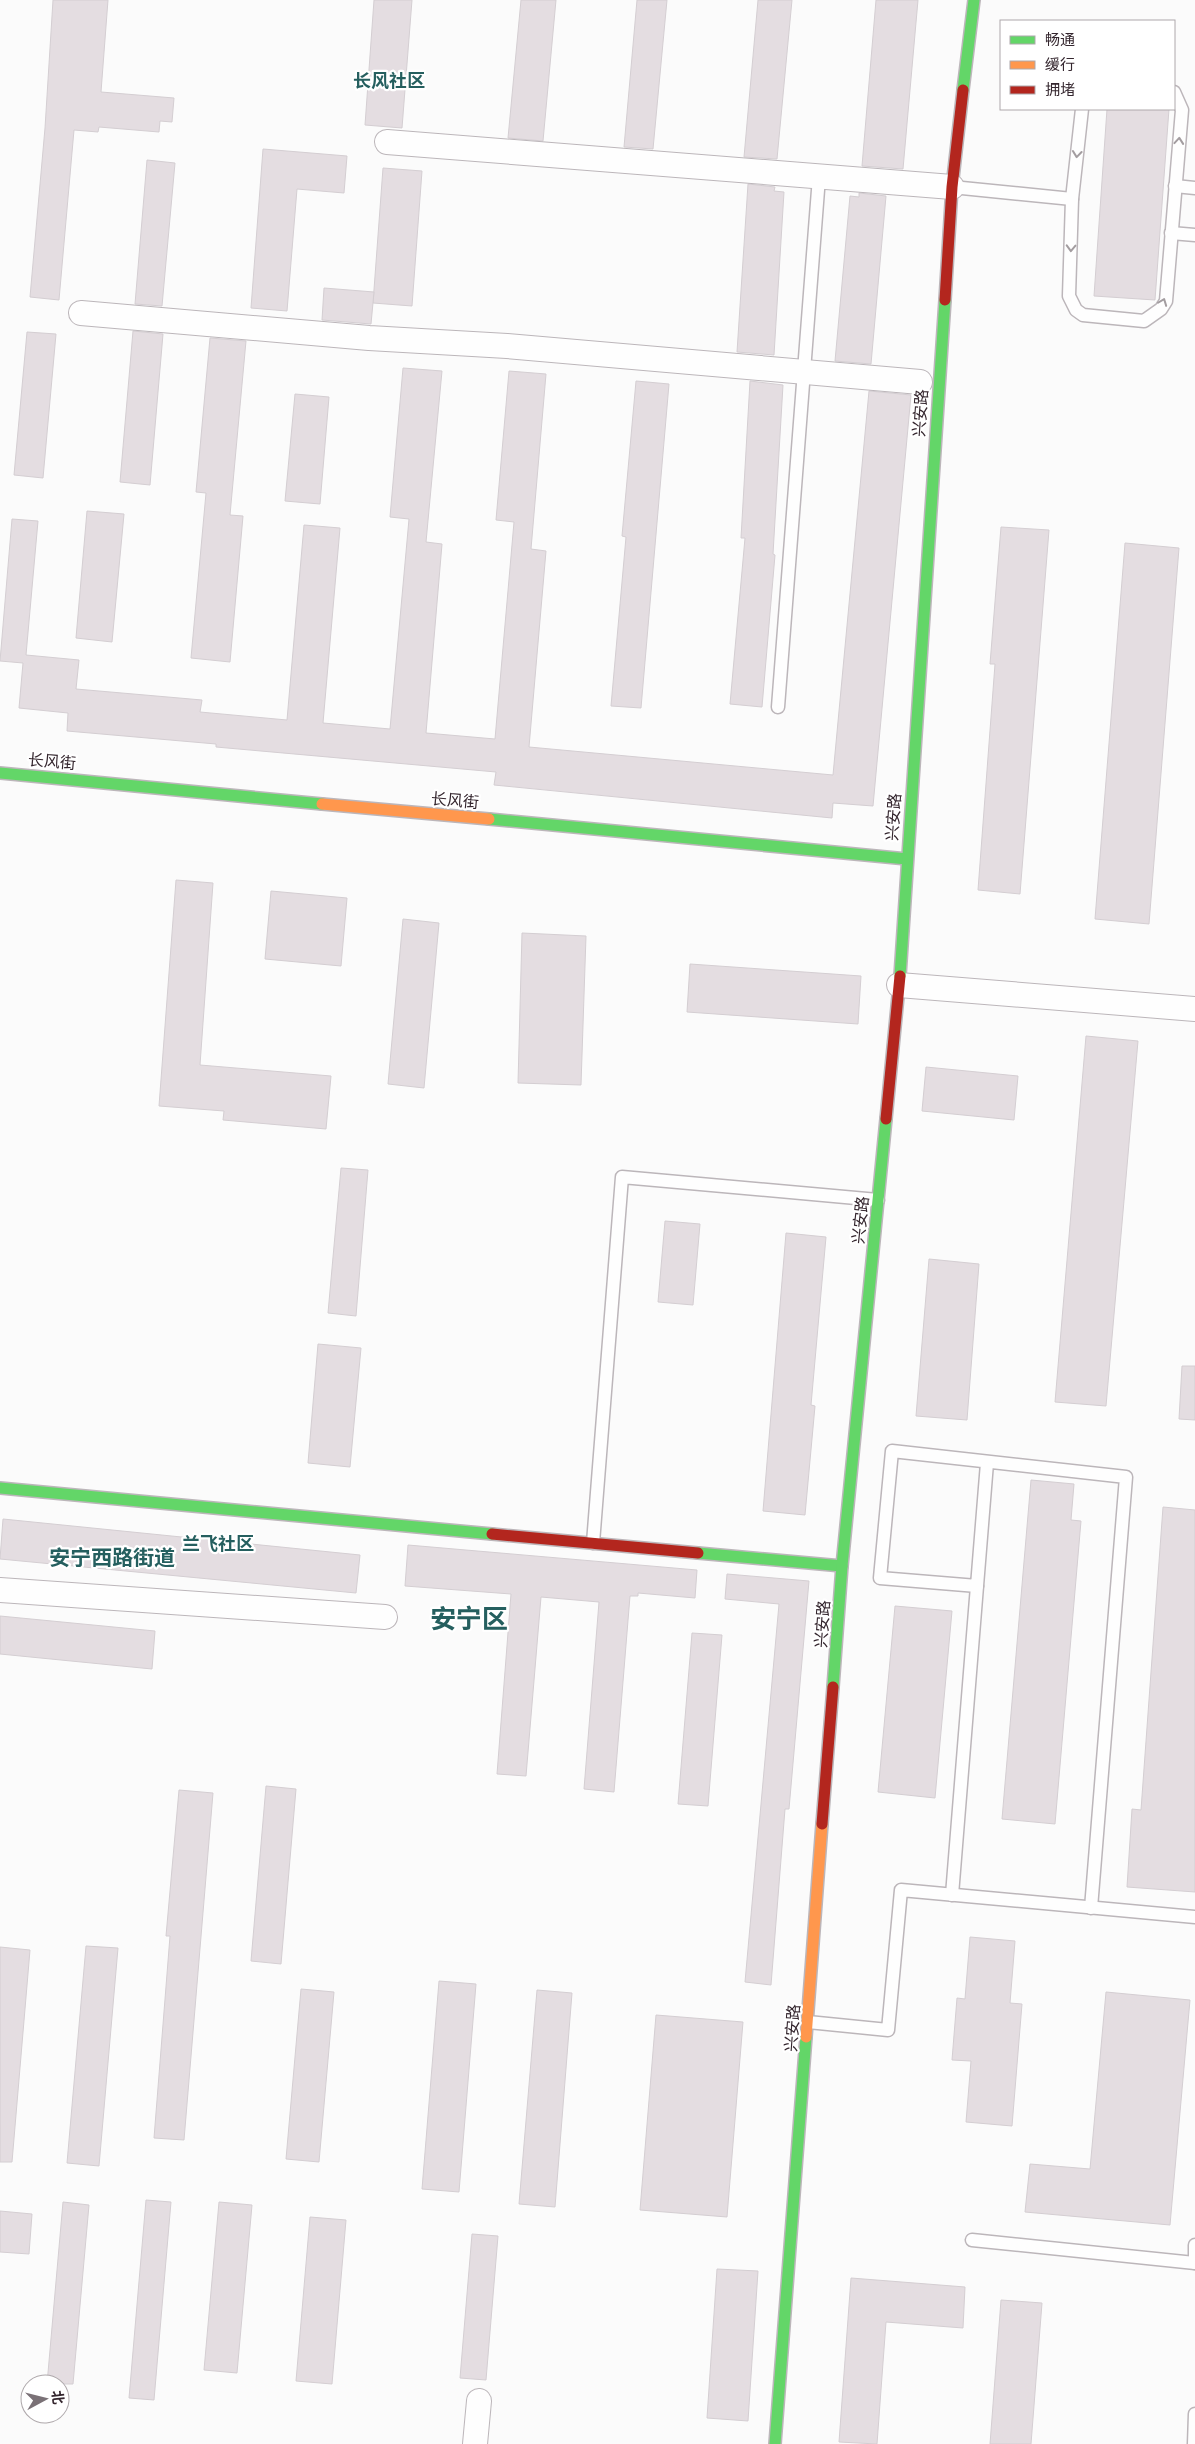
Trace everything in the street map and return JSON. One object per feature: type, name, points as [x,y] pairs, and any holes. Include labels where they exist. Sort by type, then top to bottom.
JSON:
[{"type":"street","name":"兴安路","points":[[775,2444],[842,1566],[899,985],[952,187],[974,0]]},
{"type":"street","points":[[387,142],[952,187]]},
{"type":"street","points":[[80,313],[360,338],[507,346],[920,382]]},
{"type":"street","name":"长风街","points":[[0,773],[906,859]]},
{"type":"street","points":[[899,985],[1195,1009]]},
{"type":"street","points":[[0,1488],[842,1566]]},
{"type":"street","points":[[0,1590],[385,1617]]},
{"type":"street","points":[[476,2444],[479,2401]]},
{"type":"lane","points":[[1082,110],[1072,199],[1068,296],[1076,310],[1083,315],[1144,321],[1157,313],[1166,301],[1182,110],[1175,94]]},
{"type":"lane","points":[[778,707],[802,372],[819,176]]},
{"type":"lane","points":[[1175,186],[1195,188]]},
{"type":"lane","points":[[952,187],[1072,199]]},
{"type":"lane","points":[[1171,233],[1195,235]]},
{"type":"lane","points":[[593,1543],[622,1176],[878,1200]]},
{"type":"lane","points":[[976,1586],[880,1578],[892,1451],[1126,1476],[1091,1908]]},
{"type":"lane","points":[[952,1895],[987,1462]]},
{"type":"lane","points":[[808,2022],[888,2030],[901,1890],[1195,1917]]},
{"type":"lane","points":[[972,2240],[1195,2263],[1195,2245]]},
{"type":"lane","points":[[1194,2444],[1195,2414]]},
{"type":"building","points":[[53,0],[108,0],[101,92],[174,98],[172,122],[160,121],[159,132],[99,127],[98,132],[74,130],[59,300],[30,297],[45,128]]},
{"type":"building","points":[[374,0],[412,0],[402,128],[365,125]]},
{"type":"building","points":[[521,0],[556,0],[543,141],[508,138]]},
{"type":"building","points":[[637,0],[667,0],[653,149],[624,147]]},
{"type":"building","points":[[758,0],[792,0],[777,159],[744,157]]},
{"type":"building","points":[[876,0],[918,0],[903,169],[862,166]]},
{"type":"building","points":[[1107,110],[1169,110],[1155,300],[1094,296]]},
{"type":"building","points":[[263,149],[347,156],[344,193],[297,189],[287,311],[251,308]]},
{"type":"building","points":[[147,160],[175,163],[162,306],[135,304]]},
{"type":"building","points":[[383,168],[422,171],[412,306],[373,303]]},
{"type":"building","points":[[748,184],[775,187],[774,191],[784,192],[774,355],[737,352]]},
{"type":"building","points":[[859,193],[886,196],[871,364],[835,361],[850,196],[859,197]]},
{"type":"building","points":[[324,288],[374,292],[371,324],[322,320]]},
{"type":"building","points":[[133,331],[163,334],[150,485],[120,482]]},
{"type":"building","points":[[27,332],[56,334],[43,478],[14,475]]},
{"type":"building","points":[[210,338],[246,341],[230,515],[243,516],[230,662],[191,658],[206,493],[196,492]]},
{"type":"building","points":[[403,368],[442,371],[426,542],[442,544],[426,733],[495,739],[514,522],[496,520],[509,371],[546,374],[531,549],[546,551],[529,747],[833,775],[869,391],[911,395],[873,806],[833,803],[832,818],[494,785],[496,772],[216,747],[216,744],[67,731],[68,713],[19,708],[23,663],[0,661],[12,519],[38,521],[26,655],[79,660],[76,689],[202,700],[200,712],[287,720],[304,525],[340,528],[323,723],[390,729],[409,519],[390,517]]},
{"type":"building","points":[[636,381],[669,384],[641,708],[611,706],[626,537],[622,536]]},
{"type":"building","points":[[750,381],[783,385],[773,554],[775,555],[762,707],[730,704],[745,538],[741,538]]},
{"type":"building","points":[[295,394],[329,397],[320,504],[285,501]]},
{"type":"building","points":[[87,511],[124,514],[112,642],[76,638]]},
{"type":"building","points":[[1001,527],[1049,530],[1020,894],[978,890],[995,664],[990,664]]},
{"type":"building","points":[[1125,543],[1179,548],[1149,924],[1095,919]]},
{"type":"building","points":[[176,880],[213,883],[200,1065],[331,1076],[326,1129],[223,1120],[224,1111],[159,1106]]},
{"type":"building","points":[[271,891],[347,898],[341,966],[265,959]]},
{"type":"building","points":[[403,919],[439,923],[424,1088],[388,1084]]},
{"type":"building","points":[[522,933],[586,936],[581,1085],[518,1083]]},
{"type":"building","points":[[690,964],[861,976],[858,1024],[687,1012]]},
{"type":"building","points":[[1086,1036],[1138,1041],[1106,1406],[1055,1402]]},
{"type":"building","points":[[926,1067],[1018,1076],[1014,1120],[922,1111]]},
{"type":"building","points":[[341,1168],[368,1170],[356,1316],[328,1313]]},
{"type":"building","points":[[665,1221],[700,1224],[693,1305],[658,1302]]},
{"type":"building","points":[[786,1233],[826,1237],[811,1405],[815,1406],[805,1515],[763,1511]]},
{"type":"building","points":[[929,1259],[979,1264],[967,1420],[916,1416]]},
{"type":"building","points":[[318,1344],[361,1348],[350,1467],[308,1463]]},
{"type":"building","points":[[1182,1366],[1195,1366],[1195,1420],[1179,1419]]},
{"type":"building","points":[[1031,1480],[1074,1484],[1071,1520],[1081,1521],[1055,1824],[1002,1819]]},
{"type":"building","points":[[1163,1507],[1195,1510],[1195,1892],[1127,1887],[1132,1809],[1141,1810]]},
{"type":"building","points":[[3,1519],[360,1555],[356,1593],[0,1559]]},
{"type":"building","points":[[408,1545],[697,1570],[695,1598],[638,1593],[638,1596],[630,1596],[614,1792],[584,1789],[599,1602],[541,1597],[526,1776],[497,1774],[511,1594],[405,1586]]},
{"type":"building","points":[[727,1574],[809,1581],[789,1809],[785,1809],[771,1985],[745,1982],[779,1604],[725,1599]]},
{"type":"building","points":[[895,1606],[952,1611],[935,1798],[878,1792]]},
{"type":"building","points":[[0,1616],[155,1631],[152,1669],[0,1654]]},
{"type":"building","points":[[692,1633],[722,1635],[708,1806],[678,1804]]},
{"type":"building","points":[[266,1786],[296,1789],[281,1964],[251,1961]]},
{"type":"building","points":[[179,1790],[213,1793],[184,2140],[154,2138],[170,1936],[166,1936]]},
{"type":"building","points":[[970,1937],[1015,1941],[1010,2003],[1022,2004],[1012,2126],[966,2122],[971,2061],[952,2060],[957,1998],[965,1999]]},
{"type":"building","points":[[86,1946],[118,1948],[99,2166],[67,2163]]},
{"type":"building","points":[[0,1947],[30,1950],[12,2162],[0,2162]]},
{"type":"building","points":[[439,1981],[476,1984],[459,2192],[422,2189]]},
{"type":"building","points":[[301,1989],[334,1992],[319,2162],[286,2159]]},
{"type":"building","points":[[537,1990],[572,1993],[555,2207],[519,2204]]},
{"type":"building","points":[[1106,1992],[1190,2000],[1170,2225],[1025,2212],[1030,2164],[1090,2169]]},
{"type":"building","points":[[656,2015],[743,2022],[727,2217],[640,2210]]},
{"type":"building","points":[[146,2200],[171,2202],[154,2400],[129,2398]]},
{"type":"building","points":[[63,2202],[89,2205],[73,2384],[70,2384],[70,2374],[48,2374]]},
{"type":"building","points":[[219,2202],[252,2205],[237,2373],[204,2370]]},
{"type":"building","points":[[0,2211],[32,2214],[29,2254],[0,2252]]},
{"type":"building","points":[[310,2217],[346,2220],[332,2384],[296,2381]]},
{"type":"building","points":[[472,2234],[498,2236],[486,2380],[460,2378]]},
{"type":"building","points":[[717,2269],[758,2271],[748,2421],[707,2418]]},
{"type":"building","points":[[851,2278],[965,2287],[963,2328],[886,2322],[877,2444],[839,2442]]},
{"type":"building","points":[[1001,2300],[1042,2303],[1031,2444],[990,2444]]},
{"type":"traffic: fast","points":[[963,90],[974,0]]},
{"type":"traffic: fast","points":[[900,976],[945,300]]},
{"type":"traffic: fast","points":[[0,773],[322,804]]},
{"type":"traffic: fast","points":[[489,819],[907,859]]},
{"type":"traffic: fast","points":[[833,1687],[842,1566],[886,1119]]},
{"type":"traffic: fast","points":[[0,1488],[492,1534]]},
{"type":"traffic: fast","points":[[698,1553],[842,1566]]},
{"type":"traffic: fast","points":[[775,2444],[806,2037]]},
{"type":"traffic: slow","points":[[322,804],[489,819]]},
{"type":"traffic: slow","points":[[806,2037],[822,1824]]},
{"type":"traffic: jam","points":[[945,300],[952,187],[963,90]]},
{"type":"traffic: jam","points":[[886,1119],[900,976]]},
{"type":"traffic: jam","points":[[492,1534],[698,1553]]},
{"type":"traffic: jam","points":[[822,1824],[833,1687]]},
{"type":"district","name":"长风社区","points":[[389,81]]},
{"type":"district","name":"兰飞社区","points":[[218,1544]]},
{"type":"district","name":"安宁西路街道","points":[[112,1558]]},
{"type":"district","name":"安宁区","points":[[469,1619]]}]
